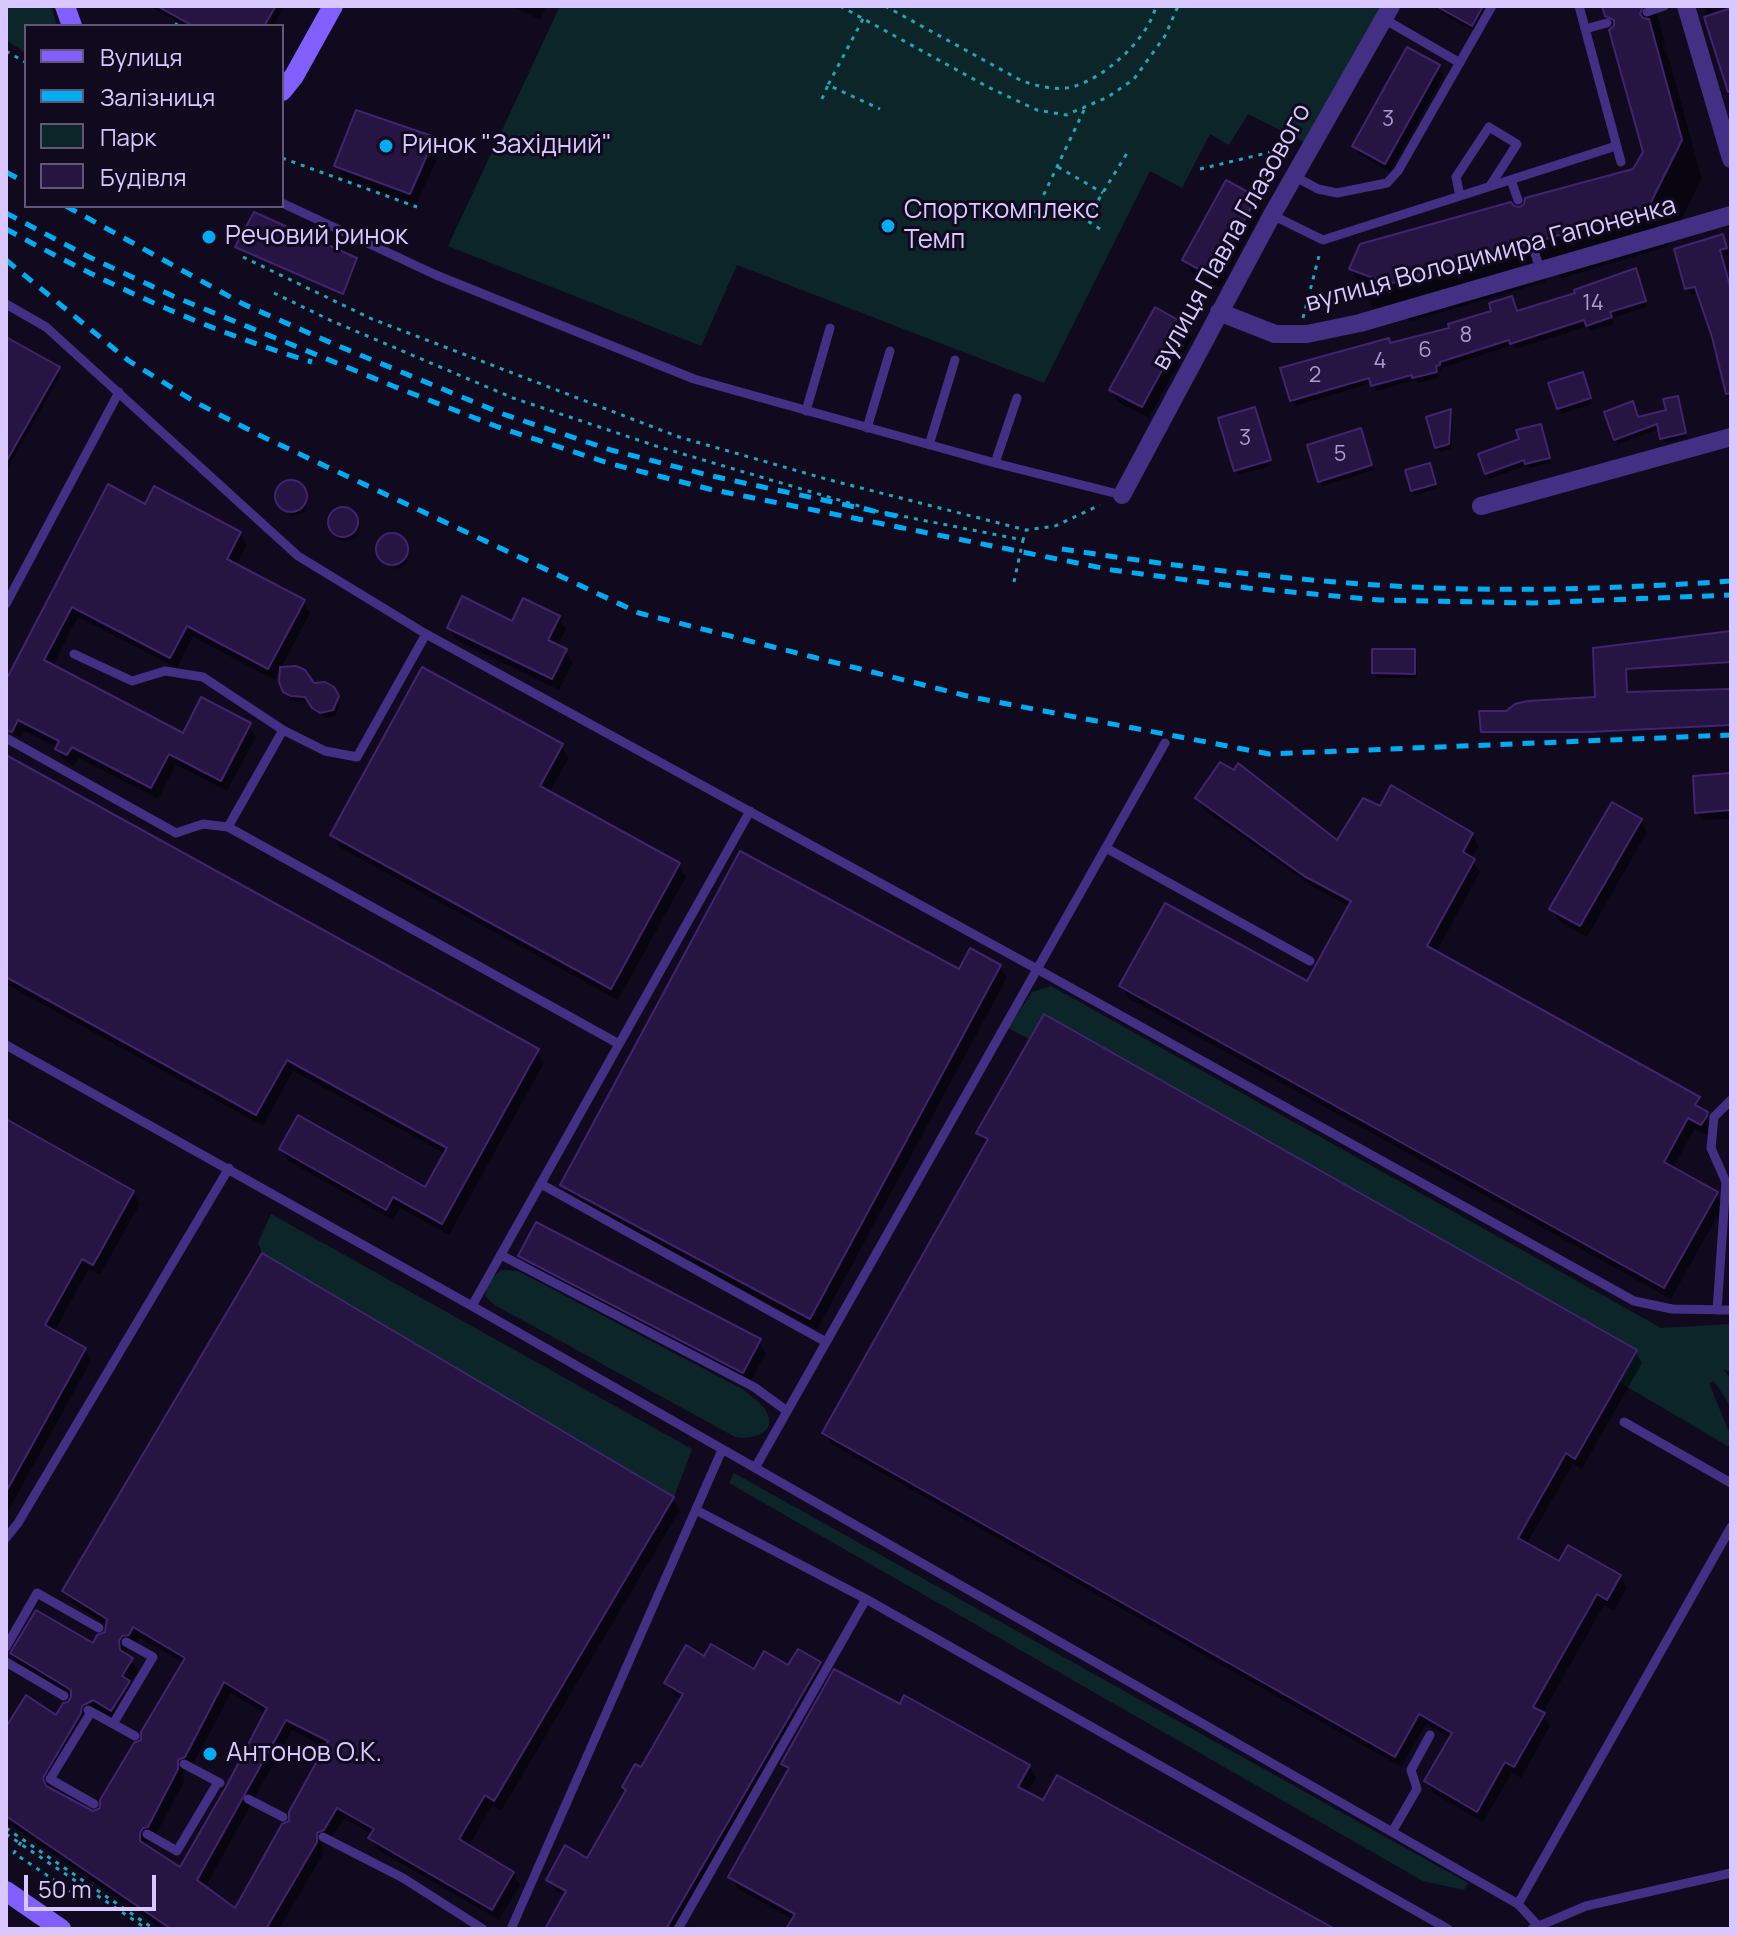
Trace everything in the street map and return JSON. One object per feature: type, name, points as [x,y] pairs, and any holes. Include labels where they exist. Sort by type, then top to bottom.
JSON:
[{"type":"main road","points":[[284,88],[333,6]]},
{"type":"main road","points":[[6,1891],[61,1929]]},
{"type":"street","points":[[1686,6],[1731,159]]},
{"type":"street","name":"вулиця Павла Глазового","points":[[1122,495],[1272,215],[1388,13]]},
{"type":"street","name":"вулиця Володимира Гапоненка","points":[[1219,312],[1275,334],[1298,334],[1360,323],[1731,215]]},
{"type":"street","points":[[1481,506],[1731,437]]},
{"type":"lane","points":[[1294,176],[1318,189],[1337,193],[1387,183],[1398,171],[1492,6]]},
{"type":"lane","points":[[1579,6],[1621,162]]},
{"type":"lane","points":[[1647,12],[1664,6]]},
{"type":"lane","points":[[1388,13],[1460,63]]},
{"type":"lane","points":[[1585,29],[1607,23]]},
{"type":"lane","points":[[1460,196],[1456,177],[1489,127],[1517,144],[1490,186]]},
{"type":"lane","points":[[1272,215],[1323,240],[1616,146]]},
{"type":"lane","points":[[1511,180],[1518,200]]},
{"type":"lane","points":[[284,204],[436,275],[694,379],[1122,495]]},
{"type":"lane","points":[[1532,243],[1540,270]]},
{"type":"lane","points":[[6,304],[46,327],[298,556],[426,634],[1634,1301],[1672,1309],[1731,1310]]},
{"type":"lane","points":[[806,411],[830,328]]},
{"type":"lane","points":[[867,428],[890,351]]},
{"type":"lane","points":[[929,445],[955,360]]},
{"type":"lane","points":[[6,604],[119,392]]},
{"type":"lane","points":[[995,463],[1017,398]]},
{"type":"lane","points":[[74,654],[132,681],[165,671],[203,677],[283,730],[325,751],[357,757],[426,634]]},
{"type":"lane","points":[[228,827],[283,730]]},
{"type":"lane","points":[[6,738],[176,833],[203,824],[228,827],[619,1044]]},
{"type":"lane","points":[[755,1468],[1165,743]]},
{"type":"lane","points":[[472,1306],[750,811]]},
{"type":"lane","points":[[1106,848],[1310,961]]},
{"type":"lane","points":[[6,1045],[472,1306],[1518,1904],[1537,1928],[1586,1906],[1731,1873]]},
{"type":"lane","points":[[1717,1310],[1726,1182],[1711,1148],[1714,1117],[1731,1100]]},
{"type":"lane","points":[[6,1538],[18,1523],[229,1168]]},
{"type":"lane","points":[[541,1184],[826,1342]]},
{"type":"lane","points":[[501,1255],[754,1387],[787,1411]]},
{"type":"lane","points":[[1624,1422],[1731,1483]]},
{"type":"lane","points":[[511,1929],[722,1450]]},
{"type":"lane","points":[[696,1510],[866,1599],[1448,1929]]},
{"type":"lane","points":[[1518,1904],[1731,1527]]},
{"type":"lane","points":[[6,1647],[37,1593],[99,1628]]},
{"type":"lane","points":[[678,1929],[866,1599]]},
{"type":"lane","points":[[113,1724],[153,1657],[126,1642]]},
{"type":"lane","points":[[6,1662],[64,1696]]},
{"type":"lane","points":[[94,1804],[50,1779],[90,1711],[135,1736]]},
{"type":"lane","points":[[1392,1832],[1417,1789],[1411,1770],[1430,1735]]},
{"type":"lane","points":[[147,1834],[177,1851],[220,1783],[184,1764]]},
{"type":"lane","points":[[248,1799],[283,1817]]},
{"type":"lane","points":[[323,1837],[403,1878],[483,1929]]},
{"type":"path","points":[[840,6],[988,87],[1037,110],[1066,115],[1108,97],[1134,79],[1165,36],[1178,6]]},
{"type":"path","points":[[885,6],[1022,81],[1044,88],[1072,87],[1102,71],[1134,46],[1153,19],[1156,6]]},
{"type":"path","points":[[822,99],[863,19]]},
{"type":"path","points":[[6,51],[24,61]]},
{"type":"path","points":[[828,85],[880,109]]},
{"type":"path","points":[[1035,213],[1086,106]]},
{"type":"path","points":[[1200,169],[1299,145]]},
{"type":"path","points":[[1100,229],[1086,220],[1129,150]]},
{"type":"path","points":[[284,159],[417,207]]},
{"type":"path","points":[[1057,167],[1103,193]]},
{"type":"path","points":[[1298,334],[1323,240]]},
{"type":"path","points":[[243,257],[372,319],[679,437],[826,479],[1026,530],[1055,526],[1122,495]]},
{"type":"path","points":[[274,293],[513,398],[656,446],[876,511],[1023,540]]},
{"type":"path","points":[[1014,582],[1026,530]]},
{"type":"path","points":[[6,1828],[22,1842]]},
{"type":"path","points":[[6,1834],[154,1929]]},
{"type":"path","points":[[22,1842],[14,1853],[76,1895],[85,1884]]},
{"type":"path","points":[[85,1884],[147,1929]]},
{"type":"green space","points":[[51,6],[56,24],[24,24],[24,52],[6,40],[6,8]]},
{"type":"green space","name":"Спорткомплекс Темп","points":[[560,6],[1382,6],[1306,143],[1248,114],[1229,145],[1210,134],[1182,188],[1150,171],[1044,383],[737,265],[701,346],[448,246]]},
{"type":"green space","points":[[1051,986],[1661,1328],[1731,1324],[1731,1371],[1724,1370],[1731,1380],[1731,1407],[1714,1381],[1709,1383],[1731,1437],[1731,1448],[1619,1382],[1636,1349],[1044,1014],[1029,1039],[1008,1028],[1032,992]]},
{"type":"green space","points":[[271,1214],[692,1449],[674,1497],[262,1253],[258,1243]]},
{"type":"green space","points":[[501,1270],[518,1271],[744,1390],[765,1409],[769,1417],[767,1429],[756,1436],[735,1437],[493,1304],[485,1296],[489,1281]]},
{"type":"green space","points":[[734,1473],[1468,1883],[1464,1890],[1423,1881],[729,1483]]},
{"type":"building","points":[[157,6],[276,6],[265,24],[189,24]]},
{"type":"building","points":[[1436,6],[1483,6],[1472,26]]},
{"type":"building","points":[[1602,6],[1643,6],[1640,14],[1649,19],[1682,140],[1647,210],[1539,241],[1531,236],[1526,238],[1525,245],[1389,284],[1349,269],[1360,244],[1511,202],[1520,207],[1525,198],[1633,169],[1643,152],[1609,30],[1614,26],[1614,20],[1605,16]]},
{"type":"building","points":[[1731,8],[1731,91],[1728,92],[1704,17]]},
{"type":"building","points":[[1407,47],[1440,65],[1385,164],[1352,146]]},
{"type":"building","points":[[356,110],[435,137],[410,194],[334,166]]},
{"type":"building","points":[[1226,180],[1257,197],[1213,277],[1182,260]]},
{"type":"building","points":[[254,212],[357,258],[343,294],[235,247]]},
{"type":"building","points":[[1723,234],[1727,248],[1720,250],[1731,290],[1731,393],[1726,394],[1712,337],[1695,287],[1685,289],[1674,249]]},
{"type":"building","points":[[1636,268],[1646,301],[1610,312],[1612,317],[1586,326],[1584,320],[1510,344],[1509,340],[1440,362],[1436,366],[1437,372],[1371,386],[1369,378],[1290,401],[1280,368],[1389,338],[1390,343],[1449,328],[1448,324],[1491,311],[1489,303],[1512,296],[1517,311],[1575,293],[1574,290]]},
{"type":"building","points":[[1155,307],[1187,325],[1142,407],[1109,390]]},
{"type":"building","points":[[6,337],[60,367],[6,462]]},
{"type":"building","points":[[1583,372],[1591,398],[1557,409],[1548,383]]},
{"type":"building","points":[[1678,396],[1686,433],[1660,439],[1657,424],[1614,440],[1604,412],[1633,401],[1638,417],[1666,410],[1663,399]]},
{"type":"building","points":[[1255,407],[1271,460],[1234,471],[1218,418]]},
{"type":"building","points":[[1451,409],[1449,444],[1435,448],[1426,417]]},
{"type":"building","points":[[1541,424],[1550,458],[1525,464],[1524,460],[1485,474],[1478,454],[1519,439],[1516,430]]},
{"type":"building","points":[[1361,428],[1372,465],[1318,482],[1307,445]]},
{"type":"building","points":[[1430,463],[1436,484],[1411,491],[1405,470]]},
{"type":"building","points":[[291,480],[302,485],[307,496],[302,507],[291,512],[280,507],[275,496],[280,485]]},
{"type":"building","points":[[108,484],[145,504],[154,486],[241,532],[227,559],[305,600],[268,669],[187,626],[170,658],[72,607],[44,660],[183,733],[201,697],[251,723],[221,781],[169,754],[151,788],[72,747],[67,755],[55,749],[59,741],[18,720],[12,732],[6,731],[6,680]]},
{"type":"building","points":[[343,507],[354,511],[358,522],[354,533],[343,537],[332,533],[328,522],[332,511]]},
{"type":"building","points":[[392,533],[403,538],[408,549],[403,560],[392,565],[381,560],[376,549],[381,538]]},
{"type":"building","points":[[462,596],[512,621],[523,598],[560,616],[548,640],[567,649],[552,679],[447,628]]},
{"type":"building","points":[[1731,631],[1731,662],[1626,669],[1627,692],[1731,689],[1731,725],[1589,732],[1481,732],[1479,711],[1506,711],[1515,704],[1528,701],[1595,697],[1593,648]]},
{"type":"building","points":[[1372,649],[1415,649],[1415,674],[1372,673]]},
{"type":"building","points":[[296,666],[305,670],[314,683],[325,682],[334,687],[339,696],[333,710],[320,713],[312,708],[305,697],[283,692],[279,682],[280,667]]},
{"type":"building","points":[[422,667],[563,744],[540,786],[680,863],[611,989],[330,835]]},
{"type":"building","points":[[6,755],[539,1049],[442,1224],[393,1197],[386,1210],[279,1149],[298,1115],[425,1187],[447,1148],[287,1060],[256,1115],[6,977]]},
{"type":"building","points":[[1220,762],[1234,770],[1238,763],[1337,840],[1363,798],[1380,806],[1391,785],[1473,833],[1463,852],[1475,859],[1427,946],[1700,1097],[1695,1105],[1708,1112],[1707,1116],[1701,1125],[1688,1118],[1664,1162],[1718,1192],[1664,1288],[1119,986],[1165,903],[1307,981],[1351,901],[1304,876],[1195,798]]},
{"type":"building","points":[[1731,773],[1731,810],[1695,813],[1693,776]]},
{"type":"building","points":[[1612,802],[1642,819],[1580,926],[1549,909]]},
{"type":"building","points":[[740,851],[959,969],[970,948],[1001,965],[810,1319],[560,1185]]},
{"type":"building","points":[[1044,1014],[1637,1350],[1575,1459],[1566,1453],[1518,1538],[1559,1561],[1568,1545],[1621,1575],[1607,1600],[1597,1594],[1533,1707],[1545,1713],[1514,1767],[1505,1762],[1477,1812],[1424,1781],[1452,1733],[1419,1714],[1395,1757],[822,1433],[988,1139],[976,1133]]},
{"type":"building","points":[[6,1119],[134,1191],[93,1265],[82,1259],[45,1325],[86,1348],[6,1492]]},
{"type":"building","points":[[536,1222],[761,1339],[743,1373],[518,1256]]},
{"type":"building","points":[[262,1253],[674,1497],[494,1801],[485,1795],[459,1839],[514,1872],[492,1910],[368,1838],[374,1829],[337,1808],[324,1830],[317,1833],[317,1842],[266,1929],[171,1929],[6,1816],[6,1727],[26,1695],[56,1715],[71,1697],[71,1690],[10,1653],[36,1610],[93,1643],[97,1635],[105,1632],[107,1619],[62,1591]],"holes":[[[133,1627],[185,1658],[141,1732],[141,1740],[134,1743],[100,1800],[100,1808],[93,1811],[46,1786],[43,1778],[81,1713],[82,1706],[93,1700],[111,1711],[130,1681],[122,1676],[133,1658],[120,1650],[119,1641],[122,1636],[129,1635]],[[224,1682],[267,1708],[180,1867],[140,1841],[140,1833],[148,1827],[178,1769],[178,1760],[185,1757]],[[286,1720],[328,1741],[289,1812],[289,1821],[282,1824],[235,1908],[197,1880]]]},
{"type":"building","points":[[711,1644],[754,1669],[764,1651],[788,1665],[798,1649],[821,1662],[666,1929],[545,1929],[566,1891],[546,1880],[565,1845],[587,1858],[626,1790],[622,1787],[635,1764],[641,1767],[683,1694],[664,1683],[686,1645],[704,1656]]},
{"type":"building","points":[[834,1669],[900,1704],[904,1695],[1030,1765],[1018,1787],[1043,1800],[1057,1775],[1335,1929],[786,1929],[795,1914],[728,1877],[789,1768],[781,1764]]},
{"type":"railway","points":[[6,172],[24,182]]},
{"type":"railway","points":[[70,208],[243,304],[503,414],[611,450],[712,476],[897,516]]},
{"type":"railway","points":[[6,213],[89,257],[175,297],[393,386],[498,427],[608,463],[709,489],[1112,570],[1248,588],[1379,600],[1533,603],[1731,595]]},
{"type":"railway","points":[[6,229],[156,304],[312,362]]},
{"type":"railway","points":[[6,260],[129,361],[195,402],[639,613],[971,697],[1269,754],[1731,735]]},
{"type":"railway","points":[[1062,549],[1258,575],[1421,587],[1554,589],[1731,581]]},
{"type":"place","name":"Ринок \"Західний\"","points":[[386,146]]},
{"type":"place","name":"Спорткомплекс Темп","points":[[888,226]]},
{"type":"place","name":"Речовий ринок","points":[[209,237]]},
{"type":"place","name":"Антонов О.К.","points":[[210,1754]]}]
